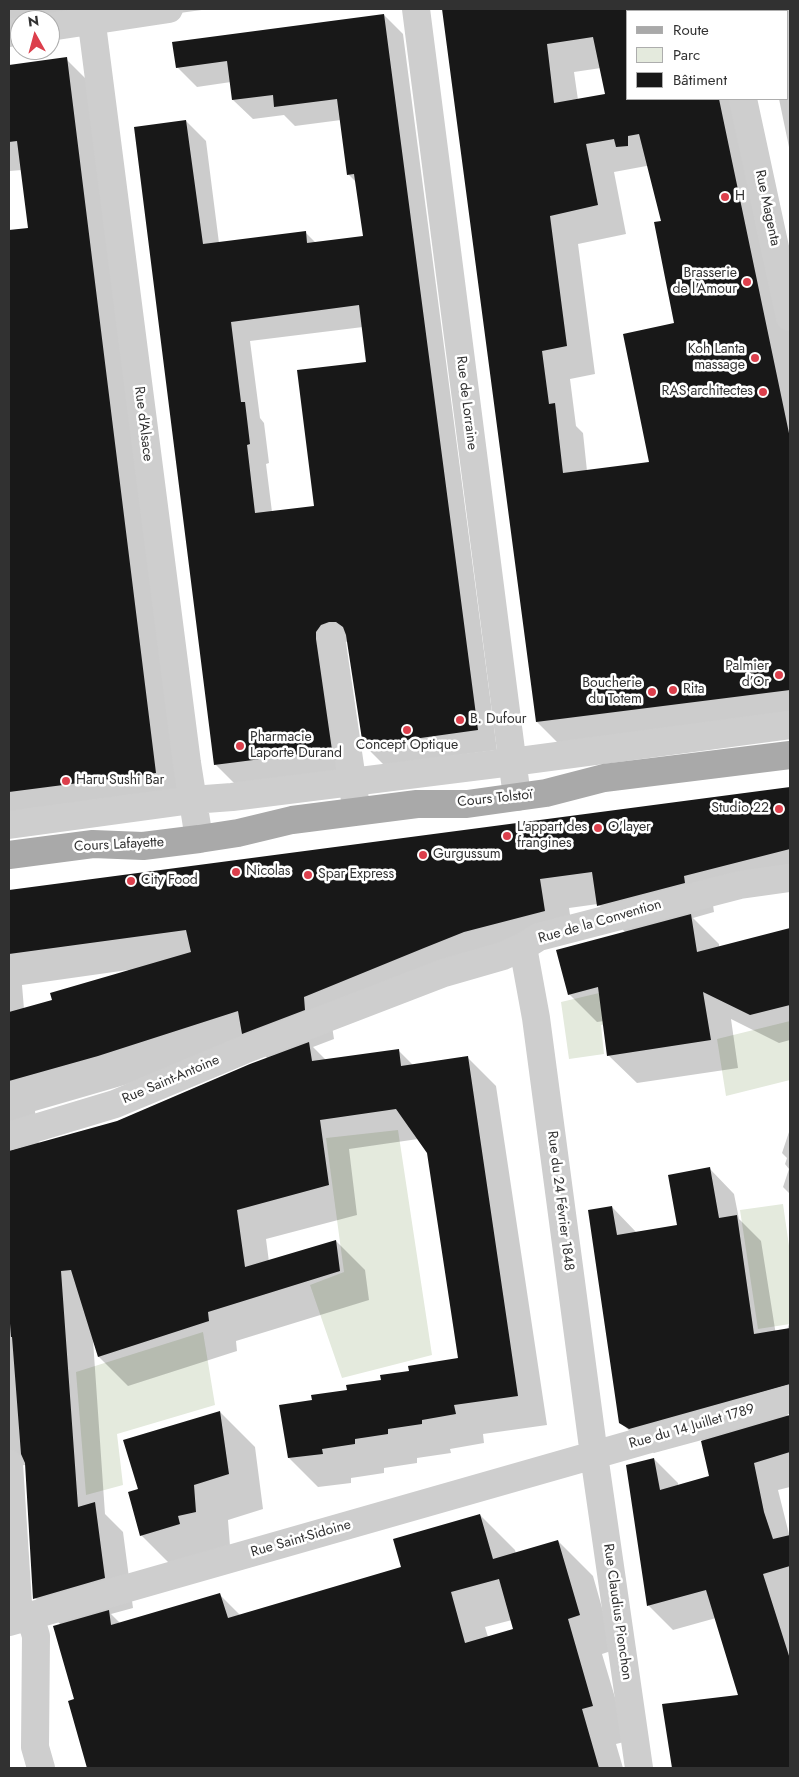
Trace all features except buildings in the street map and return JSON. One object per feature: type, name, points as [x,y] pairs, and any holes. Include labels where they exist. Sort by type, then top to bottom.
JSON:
[{"type":"main road","name":"Cours Tolstoï","points":[[199,839],[238,833],[292,820],[417,804],[467,804],[517,798],[546,793],[604,778],[790,755]]},
{"type":"main road","name":"Cours Lafayette","points":[[9,855],[94,844],[143,846],[199,839]]},
{"type":"street","points":[[60,24],[91,15],[169,9]]},
{"type":"street","name":"Rue de Lorraine","points":[[416,9],[517,798]]},
{"type":"street","name":"Rue d'Alsace","points":[[91,15],[192,800],[199,839]]},
{"type":"street","name":"Rue Magenta","points":[[743,100],[790,317]]},
{"type":"street","points":[[331,637],[356,811]]},
{"type":"street","points":[[9,825],[192,800],[232,797],[512,762],[790,725]]},
{"type":"street","name":"Rue de la Convention","points":[[331,1016],[444,973],[503,956],[539,937],[740,885],[790,878]]},
{"type":"street","name":"Rue du 24 Février 1848","points":[[523,947],[536,1018],[594,1455]]},
{"type":"street","name":"Rue Saint-Antoine","points":[[9,1136],[115,1104],[331,1016]]},
{"type":"street","name":"Rue du 14 Juillet 1789","points":[[594,1455],[790,1399]]},
{"type":"street","name":"Rue Saint-Sidoine","points":[[19,1619],[594,1455]]},
{"type":"street","name":"Rue Claudius Pionchon","points":[[594,1455],[639,1768]]},
{"type":"street","points":[[9,1464],[19,1619],[36,1636],[35,1747],[41,1768]]},
{"type":"green space","points":[[633,985],[680,1014],[601,1025],[604,1054],[569,1059],[561,1002]]},
{"type":"green space","points":[[790,1021],[790,1080],[726,1096],[717,1039]]},
{"type":"green space","points":[[398,1130],[432,1355],[342,1378],[310,1285],[344,1272],[326,1138]]},
{"type":"green space","points":[[783,1204],[790,1253],[790,1324],[758,1329],[740,1210]]},
{"type":"green space","points":[[203,1332],[215,1405],[117,1434],[123,1485],[86,1495],[76,1372]]},
{"type":"place","name":"H","points":[[725,197]]},
{"type":"place","name":"Brasserie de l'Amour","points":[[747,282]]},
{"type":"place","name":"Koh Lanta massage","points":[[755,358]]},
{"type":"place","name":"RAS architectes","points":[[763,392]]},
{"type":"place","name":"Palmier d’Or","points":[[779,675]]},
{"type":"place","name":"Rita","points":[[673,690]]},
{"type":"place","name":"Boucherie du Totem","points":[[652,692]]},
{"type":"place","name":"B. Dufour","points":[[460,720]]},
{"type":"place","name":"Concept Optique","points":[[407,730]]},
{"type":"place","name":"Pharmacie Laporte Durand","points":[[240,746]]},
{"type":"place","name":"Haru Sushi Bar","points":[[66,781]]},
{"type":"place","name":"Studio 22","points":[[779,809]]},
{"type":"place","name":"O'layer","points":[[598,828]]},
{"type":"place","name":"L'appart des frangines","points":[[507,836]]},
{"type":"place","name":"Gurgussum","points":[[423,855]]},
{"type":"place","name":"Nicolas","points":[[236,872]]},
{"type":"place","name":"Spar Express","points":[[308,875]]},
{"type":"place","name":"City Food","points":[[131,881]]}]
